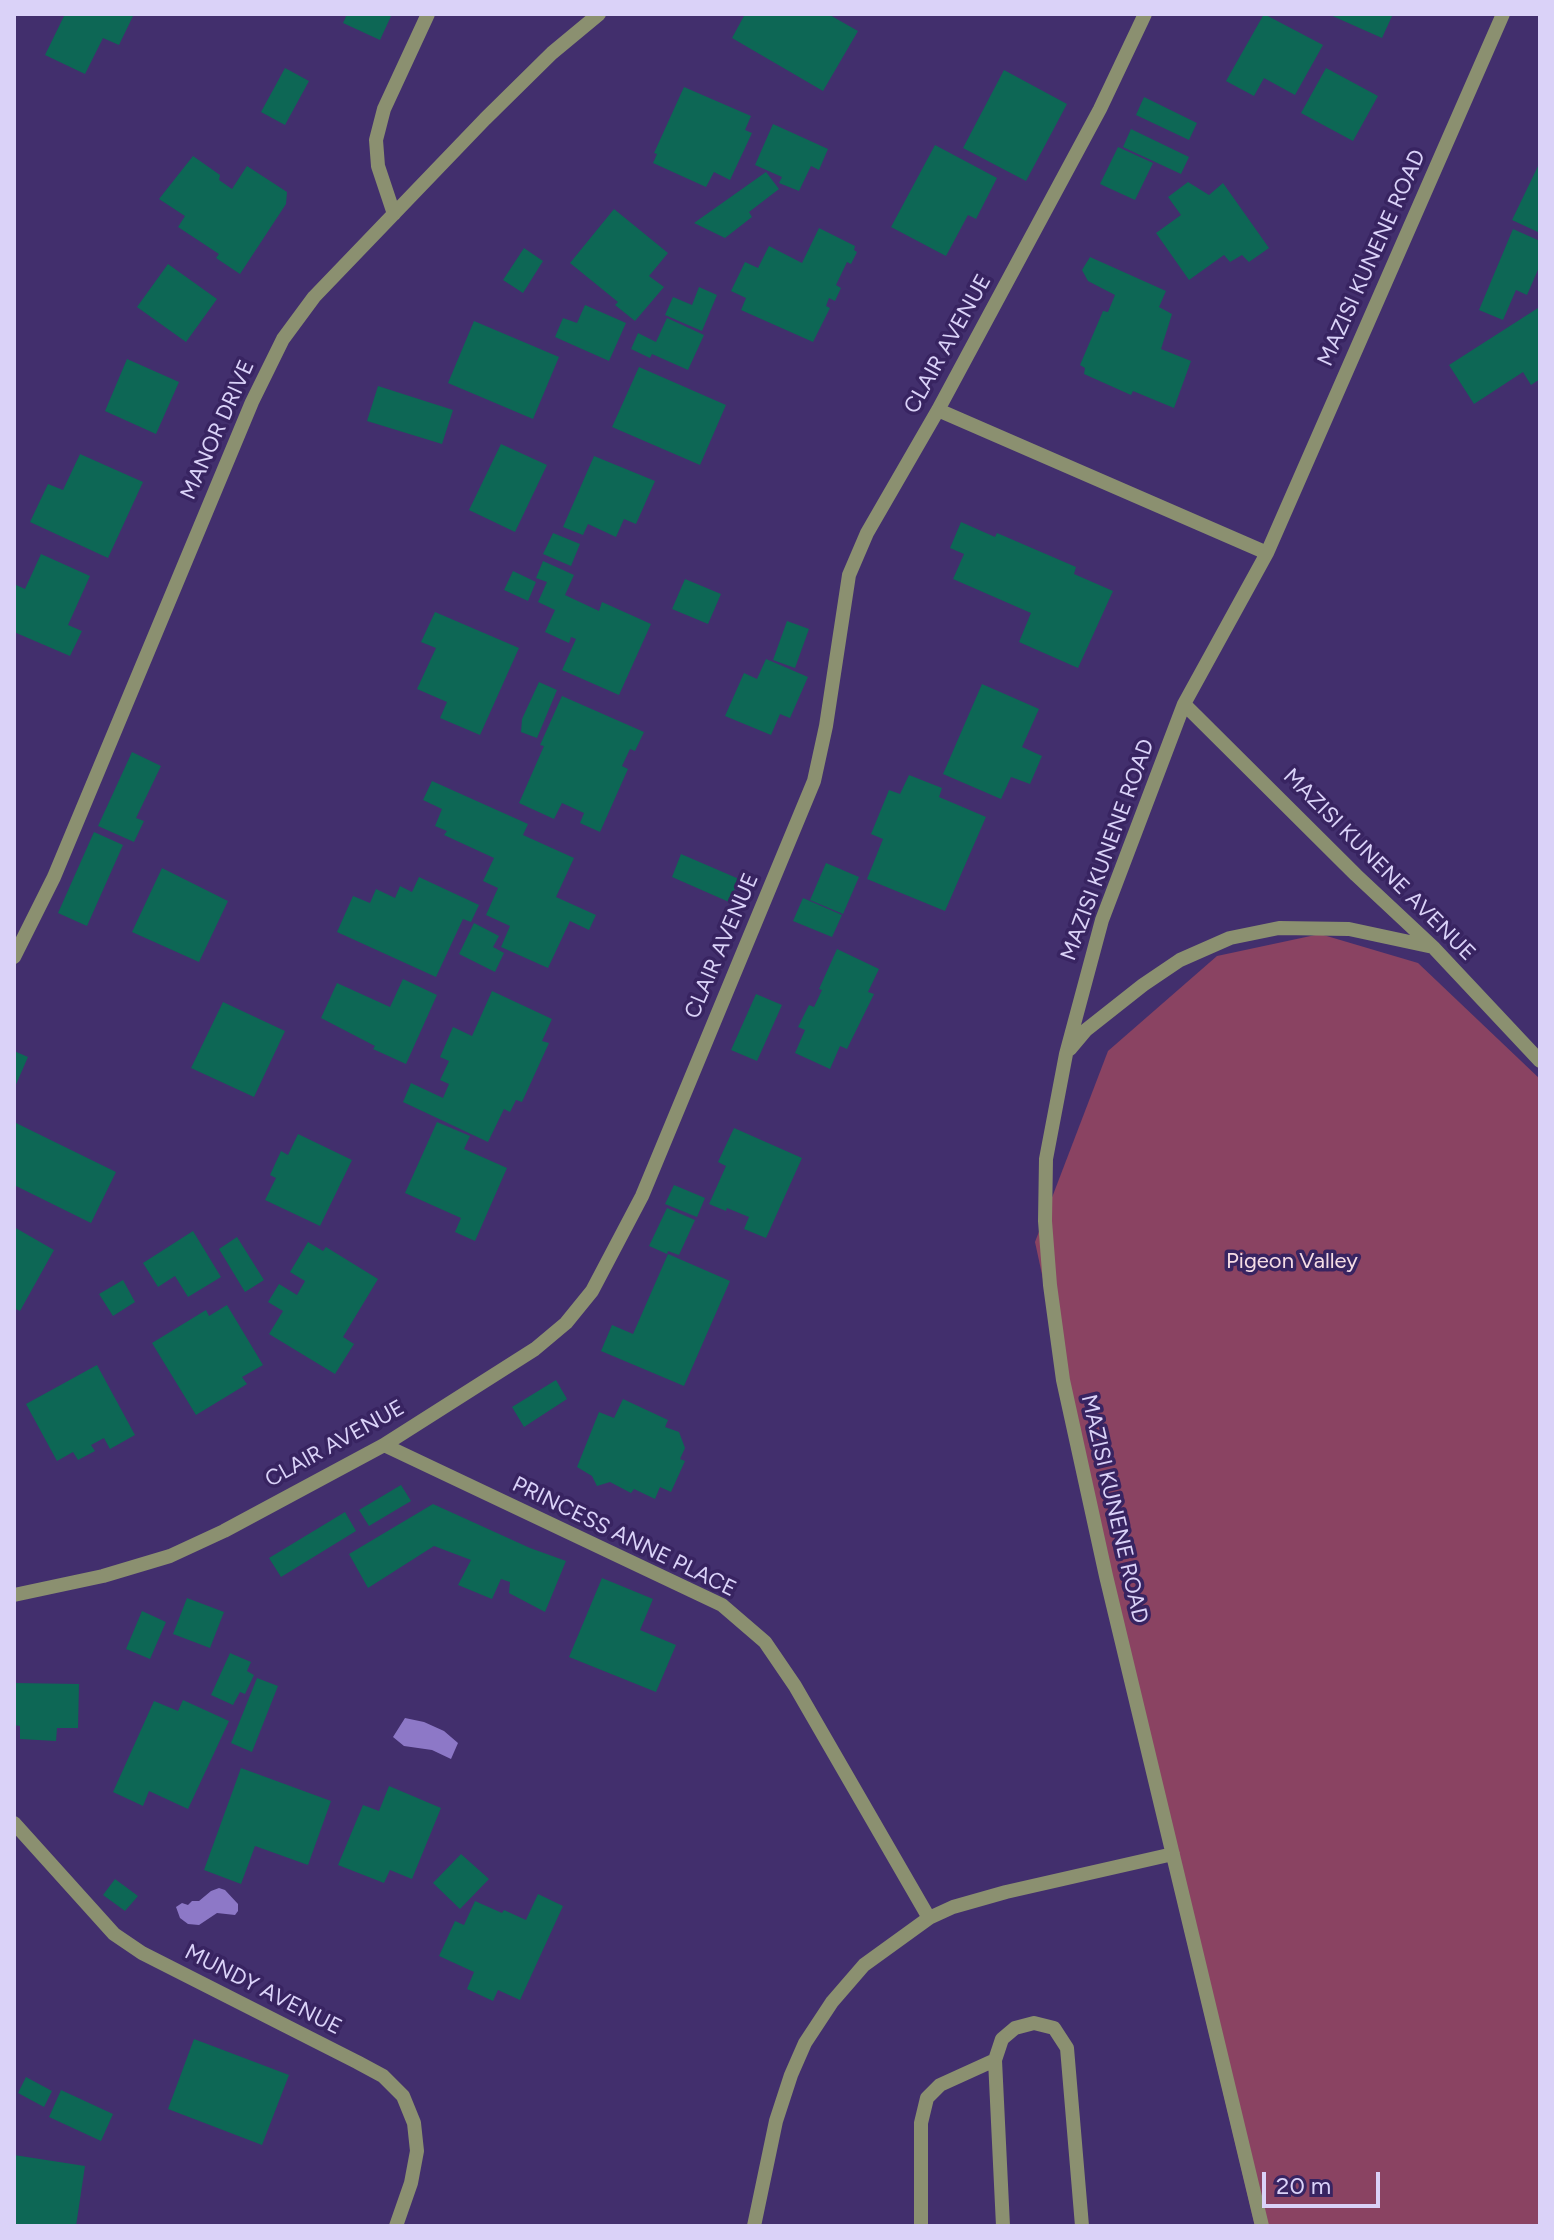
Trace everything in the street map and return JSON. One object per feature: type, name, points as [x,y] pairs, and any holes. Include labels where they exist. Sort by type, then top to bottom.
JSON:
[{"type":"street","points":[[394,214],[378,166],[376,140],[384,109],[428,14]]},
{"type":"street","name":"MANOR DRIVE","points":[[14,957],[54,877],[252,402],[283,339],[314,297],[394,214],[541,64],[599,14]]},
{"type":"street","name":"CLAIR AVENUE","points":[[14,1595],[103,1576],[170,1556],[224,1531],[384,1445],[535,1349],[566,1323],[592,1291],[642,1196],[814,781],[826,726],[849,575],[867,533],[938,410],[1100,109],[1145,14]]},
{"type":"street","name":"MAZISI KUNENE ROAD","points":[[1262,2226],[1106,1576],[1066,1395],[1050,1285],[1045,1221],[1046,1159],[1066,1054],[1102,920],[1184,704],[1267,553],[1503,14]]},
{"type":"street","points":[[938,410],[1267,553]]},
{"type":"street","name":"MAZISI KUNENE AVENUE","points":[[1184,704],[1433,947],[1540,1061]]},
{"type":"street","points":[[1066,1054],[1086,1030],[1143,985],[1180,960],[1230,938],[1279,928],[1349,929],[1433,947]]},
{"type":"street","name":"PRINCESS ANNE PLACE","points":[[384,1445],[722,1605],[765,1642],[795,1686],[929,1918]]},
{"type":"street","name":"MUNDY AVENUE","points":[[14,1823],[114,1934],[142,1953],[383,2076],[403,2096],[414,2123],[417,2151],[411,2183],[396,2226]]},
{"type":"street","points":[[754,2226],[776,2121],[791,2075],[805,2043],[832,2002],[864,1965],[929,1918],[953,1907],[1173,1854]]},
{"type":"street","points":[[1003,2226],[995,2060],[1002,2039],[1015,2028],[1034,2023],[1054,2028],[1067,2048],[1082,2226]]},
{"type":"street","points":[[921,2226],[921,2123],[927,2098],[940,2085],[995,2060]]},
{"type":"green space","name":"Pigeon Valley","points":[[1320,934],[1418,963],[1540,1079],[1540,2226],[1255,2226],[1174,1887],[1035,1242],[1108,1051],[1217,956]]},
{"type":"shaded area","points":[[405,1718],[444,1731],[458,1743],[451,1759],[432,1750],[404,1746],[393,1737]]},
{"type":"shaded area","points":[[219,1888],[238,1904],[235,1915],[217,1913],[199,1925],[188,1924],[180,1918],[176,1907],[199,1901]]},
{"type":"building","points":[[65,14],[134,14],[119,45],[103,38],[85,74],[45,55]]},
{"type":"building","points":[[347,14],[392,14],[380,40],[343,23]]},
{"type":"building","points":[[745,14],[828,14],[858,31],[823,91],[732,38]]},
{"type":"building","points":[[1264,14],[1323,45],[1295,95],[1264,78],[1254,96],[1226,81]]},
{"type":"building","points":[[1328,14],[1393,14],[1382,38]]},
{"type":"building","points":[[285,68],[309,81],[285,125],[261,112]]},
{"type":"building","points":[[1326,68],[1378,96],[1353,141],[1301,113]]},
{"type":"building","points":[[1004,70],[1067,104],[1026,181],[963,148]]},
{"type":"building","points":[[684,87],[751,116],[745,130],[752,133],[730,180],[714,172],[706,187],[653,163],[657,154],[654,153]]},
{"type":"building","points":[[1144,97],[1197,123],[1189,140],[1136,115]]},
{"type":"building","points":[[773,124],[828,149],[819,170],[811,166],[799,191],[779,183],[782,177],[755,165]]},
{"type":"building","points":[[1131,129],[1189,157],[1181,174],[1123,147]]},
{"type":"building","points":[[935,145],[997,178],[976,219],[968,215],[946,256],[891,227]]},
{"type":"building","points":[[1118,147],[1153,163],[1135,200],[1100,184]]},
{"type":"building","points":[[193,156],[220,175],[219,180],[232,189],[247,166],[287,192],[286,204],[240,274],[216,258],[219,254],[178,227],[185,216],[159,199]]},
{"type":"building","points":[[1540,162],[1540,233],[1512,220]]},
{"type":"building","points":[[766,172],[779,189],[749,212],[752,217],[725,238],[694,223]]},
{"type":"building","points":[[1188,182],[1209,195],[1223,183],[1269,248],[1249,262],[1242,255],[1230,262],[1224,255],[1189,280],[1156,233],[1181,215],[1168,197]]},
{"type":"building","points":[[614,209],[668,253],[649,276],[664,287],[635,321],[615,305],[618,302],[570,263]]},
{"type":"building","points":[[819,228],[855,246],[857,252],[851,264],[847,262],[836,285],[841,288],[835,301],[829,298],[826,306],[830,308],[813,342],[741,310],[746,298],[731,291],[745,262],[758,268],[769,246],[802,263]]},
{"type":"building","points":[[1513,229],[1540,241],[1540,265],[1527,295],[1516,290],[1503,320],[1479,310]]},
{"type":"building","points":[[524,248],[543,261],[523,293],[503,280]]},
{"type":"building","points":[[1090,257],[1166,291],[1159,307],[1172,314],[1161,349],[1191,361],[1174,408],[1133,391],[1131,395],[1084,374],[1085,368],[1080,365],[1103,311],[1108,312],[1115,295],[1088,281],[1082,270]]},
{"type":"building","points":[[168,264],[217,299],[186,342],[137,307]]},
{"type":"building","points":[[699,287],[717,295],[702,331],[665,315],[673,297],[692,305]]},
{"type":"building","points":[[585,305],[626,323],[609,361],[555,337],[563,318],[577,323]]},
{"type":"building","points":[[1538,308],[1540,379],[1531,385],[1523,372],[1474,404],[1449,365]]},
{"type":"building","points":[[667,318],[704,335],[688,370],[652,354],[650,358],[631,349],[638,333],[656,342]]},
{"type":"building","points":[[474,321],[559,357],[533,419],[448,383]]},
{"type":"building","points":[[127,359],[179,382],[156,434],[105,411]]},
{"type":"building","points":[[639,367],[726,405],[700,465],[612,427]]},
{"type":"building","points":[[378,386],[453,410],[442,444],[367,421]]},
{"type":"building","points":[[501,444],[547,465],[515,532],[469,510]]},
{"type":"building","points":[[80,454],[143,482],[108,558],[30,522],[48,484],[63,490]]},
{"type":"building","points":[[594,456],[655,481],[636,524],[624,519],[616,537],[588,524],[583,535],[563,527]]},
{"type":"building","points":[[961,522],[995,537],[997,533],[1076,567],[1074,574],[1113,591],[1078,668],[1019,642],[1031,613],[953,579],[964,554],[950,548]]},
{"type":"building","points":[[553,533],[580,544],[571,566],[543,554]]},
{"type":"building","points":[[41,554],[90,576],[68,625],[82,631],[70,656],[14,632],[14,584],[25,589]]},
{"type":"building","points":[[543,561],[574,575],[565,595],[599,611],[602,602],[651,624],[619,695],[562,670],[576,639],[571,637],[569,643],[545,632],[555,610],[538,602],[547,582],[536,578]]},
{"type":"building","points":[[513,571],[536,582],[528,601],[504,590]]},
{"type":"building","points":[[685,579],[721,594],[708,624],[672,609]]},
{"type":"building","points":[[435,612],[519,648],[480,735],[440,718],[447,702],[417,689],[436,648],[421,642]]},
{"type":"building","points":[[787,621],[809,629],[795,668],[773,660]]},
{"type":"building","points":[[766,659],[808,677],[790,718],[780,714],[771,735],[725,716],[744,673],[757,679]]},
{"type":"building","points":[[539,682],[557,690],[537,738],[521,732],[522,719]]},
{"type":"building","points":[[982,684],[1039,709],[1022,747],[1042,756],[1030,784],[1011,777],[1001,799],[943,774]]},
{"type":"building","points":[[562,696],[644,732],[635,751],[630,749],[622,766],[628,769],[600,832],[580,823],[584,813],[562,803],[554,819],[519,803]]},
{"type":"building","points":[[132,752],[161,766],[136,818],[144,821],[134,842],[98,826]]},
{"type":"building","points":[[909,775],[942,788],[939,797],[986,817],[945,911],[867,879],[883,839],[871,834],[889,790],[900,794]]},
{"type":"building","points":[[432,781],[528,824],[523,835],[574,858],[556,897],[596,915],[589,930],[570,921],[548,968],[501,947],[510,926],[486,915],[498,888],[483,881],[494,858],[444,835],[447,831],[435,826],[442,809],[423,800]]},
{"type":"building","points":[[94,832],[123,845],[87,926],[58,913]]},
{"type":"building","points":[[681,854],[739,879],[729,902],[672,877]]},
{"type":"building","points":[[826,863],[859,877],[843,914],[810,900]]},
{"type":"building","points":[[162,868],[228,901],[199,962],[132,932]]},
{"type":"building","points":[[419,877],[479,905],[471,922],[463,919],[436,977],[337,932],[353,896],[370,903],[376,889],[395,898],[400,886],[412,892]]},
{"type":"building","points":[[803,898],[842,915],[832,937],[793,921]]},
{"type":"building","points":[[474,923],[499,936],[493,947],[504,953],[495,972],[459,954]]},
{"type":"building","points":[[837,949],[879,969],[868,992],[874,994],[847,1049],[840,1046],[830,1069],[795,1053],[805,1030],[798,1027],[809,1005],[814,1007]]},
{"type":"building","points":[[403,979],[437,995],[406,1064],[373,1049],[375,1046],[321,1018],[337,983],[390,1007]]},
{"type":"building","points":[[492,991],[552,1019],[542,1041],[549,1043],[522,1102],[516,1100],[510,1112],[504,1109],[488,1142],[403,1102],[411,1083],[443,1098],[449,1084],[440,1080],[449,1061],[440,1057],[453,1027],[472,1036]]},
{"type":"building","points":[[756,994],[782,1005],[757,1061],[731,1050]]},
{"type":"building","points":[[223,1002],[285,1031],[254,1097],[191,1068]]},
{"type":"building","points":[[14,1051],[28,1057],[14,1089]]},
{"type":"building","points":[[437,1122],[470,1136],[464,1149],[507,1168],[475,1241],[455,1232],[461,1218],[405,1193]]},
{"type":"building","points":[[16,1123],[116,1172],[91,1223],[14,1185]]},
{"type":"building","points":[[734,1128],[802,1158],[766,1238],[744,1229],[749,1217],[709,1204],[726,1166],[718,1162]]},
{"type":"building","points":[[298,1134],[352,1160],[320,1226],[265,1200],[276,1178],[270,1175],[281,1151],[288,1155]]},
{"type":"building","points":[[674,1185],[705,1198],[697,1217],[665,1204]]},
{"type":"building","points":[[667,1208],[695,1220],[679,1255],[668,1251],[667,1254],[649,1246]]},
{"type":"building","points":[[14,1227],[54,1250],[20,1311],[14,1308]]},
{"type":"building","points":[[193,1231],[221,1277],[188,1297],[175,1276],[158,1287],[143,1263]]},
{"type":"building","points":[[237,1237],[264,1280],[245,1292],[219,1249]]},
{"type":"building","points":[[308,1242],[323,1251],[326,1247],[378,1279],[343,1337],[354,1344],[335,1374],[269,1334],[283,1311],[268,1302],[279,1284],[297,1295],[305,1281],[290,1272]]},
{"type":"building","points":[[668,1254],[730,1281],[684,1386],[601,1351],[612,1325],[633,1334]]},
{"type":"building","points":[[123,1280],[135,1302],[113,1316],[99,1294]]},
{"type":"building","points":[[227,1305],[263,1365],[242,1377],[247,1384],[196,1415],[152,1343],[206,1310],[209,1316]]},
{"type":"building","points":[[97,1365],[135,1435],[110,1449],[104,1438],[91,1445],[95,1451],[78,1460],[73,1452],[57,1461],[26,1404]]},
{"type":"building","points":[[556,1380],[567,1399],[524,1427],[512,1407]]},
{"type":"building","points":[[623,1399],[668,1420],[665,1427],[679,1432],[685,1448],[680,1459],[685,1461],[671,1492],[660,1487],[655,1499],[634,1489],[631,1493],[610,1482],[597,1486],[592,1476],[577,1467],[599,1412],[614,1418]]},
{"type":"building","points":[[401,1485],[411,1501],[369,1526],[359,1510]]},
{"type":"building","points":[[433,1504],[566,1561],[545,1612],[509,1593],[510,1582],[501,1579],[492,1599],[458,1585],[471,1560],[434,1546],[368,1588],[349,1554]]},
{"type":"building","points":[[345,1512],[356,1531],[281,1577],[269,1558]]},
{"type":"building","points":[[602,1578],[653,1599],[640,1630],[676,1645],[656,1692],[569,1657]]},
{"type":"building","points":[[187,1598],[224,1612],[210,1648],[173,1634]]},
{"type":"building","points":[[142,1611],[166,1622],[150,1659],[126,1649]]},
{"type":"building","points":[[230,1653],[251,1662],[247,1671],[254,1675],[245,1694],[240,1692],[233,1705],[211,1695]]},
{"type":"building","points":[[257,1678],[278,1686],[252,1752],[231,1743]]},
{"type":"building","points":[[14,1683],[79,1684],[78,1728],[57,1728],[56,1741],[20,1739],[20,1726],[14,1725]]},
{"type":"building","points":[[183,1700],[229,1721],[188,1809],[149,1791],[143,1806],[113,1792],[154,1701],[178,1711]]},
{"type":"building","points":[[241,1768],[331,1801],[308,1865],[255,1846],[241,1884],[204,1870]]},
{"type":"building","points":[[389,1786],[441,1808],[412,1879],[390,1870],[384,1883],[338,1865],[363,1805],[379,1811]]},
{"type":"building","points":[[461,1854],[489,1879],[460,1909],[433,1883]]},
{"type":"building","points":[[115,1879],[138,1896],[125,1911],[103,1895]]},
{"type":"building","points":[[538,1894],[563,1906],[520,2000],[498,1990],[493,2001],[467,1989],[474,1972],[439,1956],[455,1921],[464,1925],[475,1901],[526,1920]]},
{"type":"building","points":[[194,2039],[289,2075],[262,2145],[168,2109]]},
{"type":"building","points":[[26,2077],[52,2091],[44,2107],[18,2093]]},
{"type":"building","points":[[61,2090],[113,2114],[101,2141],[49,2117]]},
{"type":"building","points":[[14,2155],[85,2166],[76,2226],[14,2226]]}]
